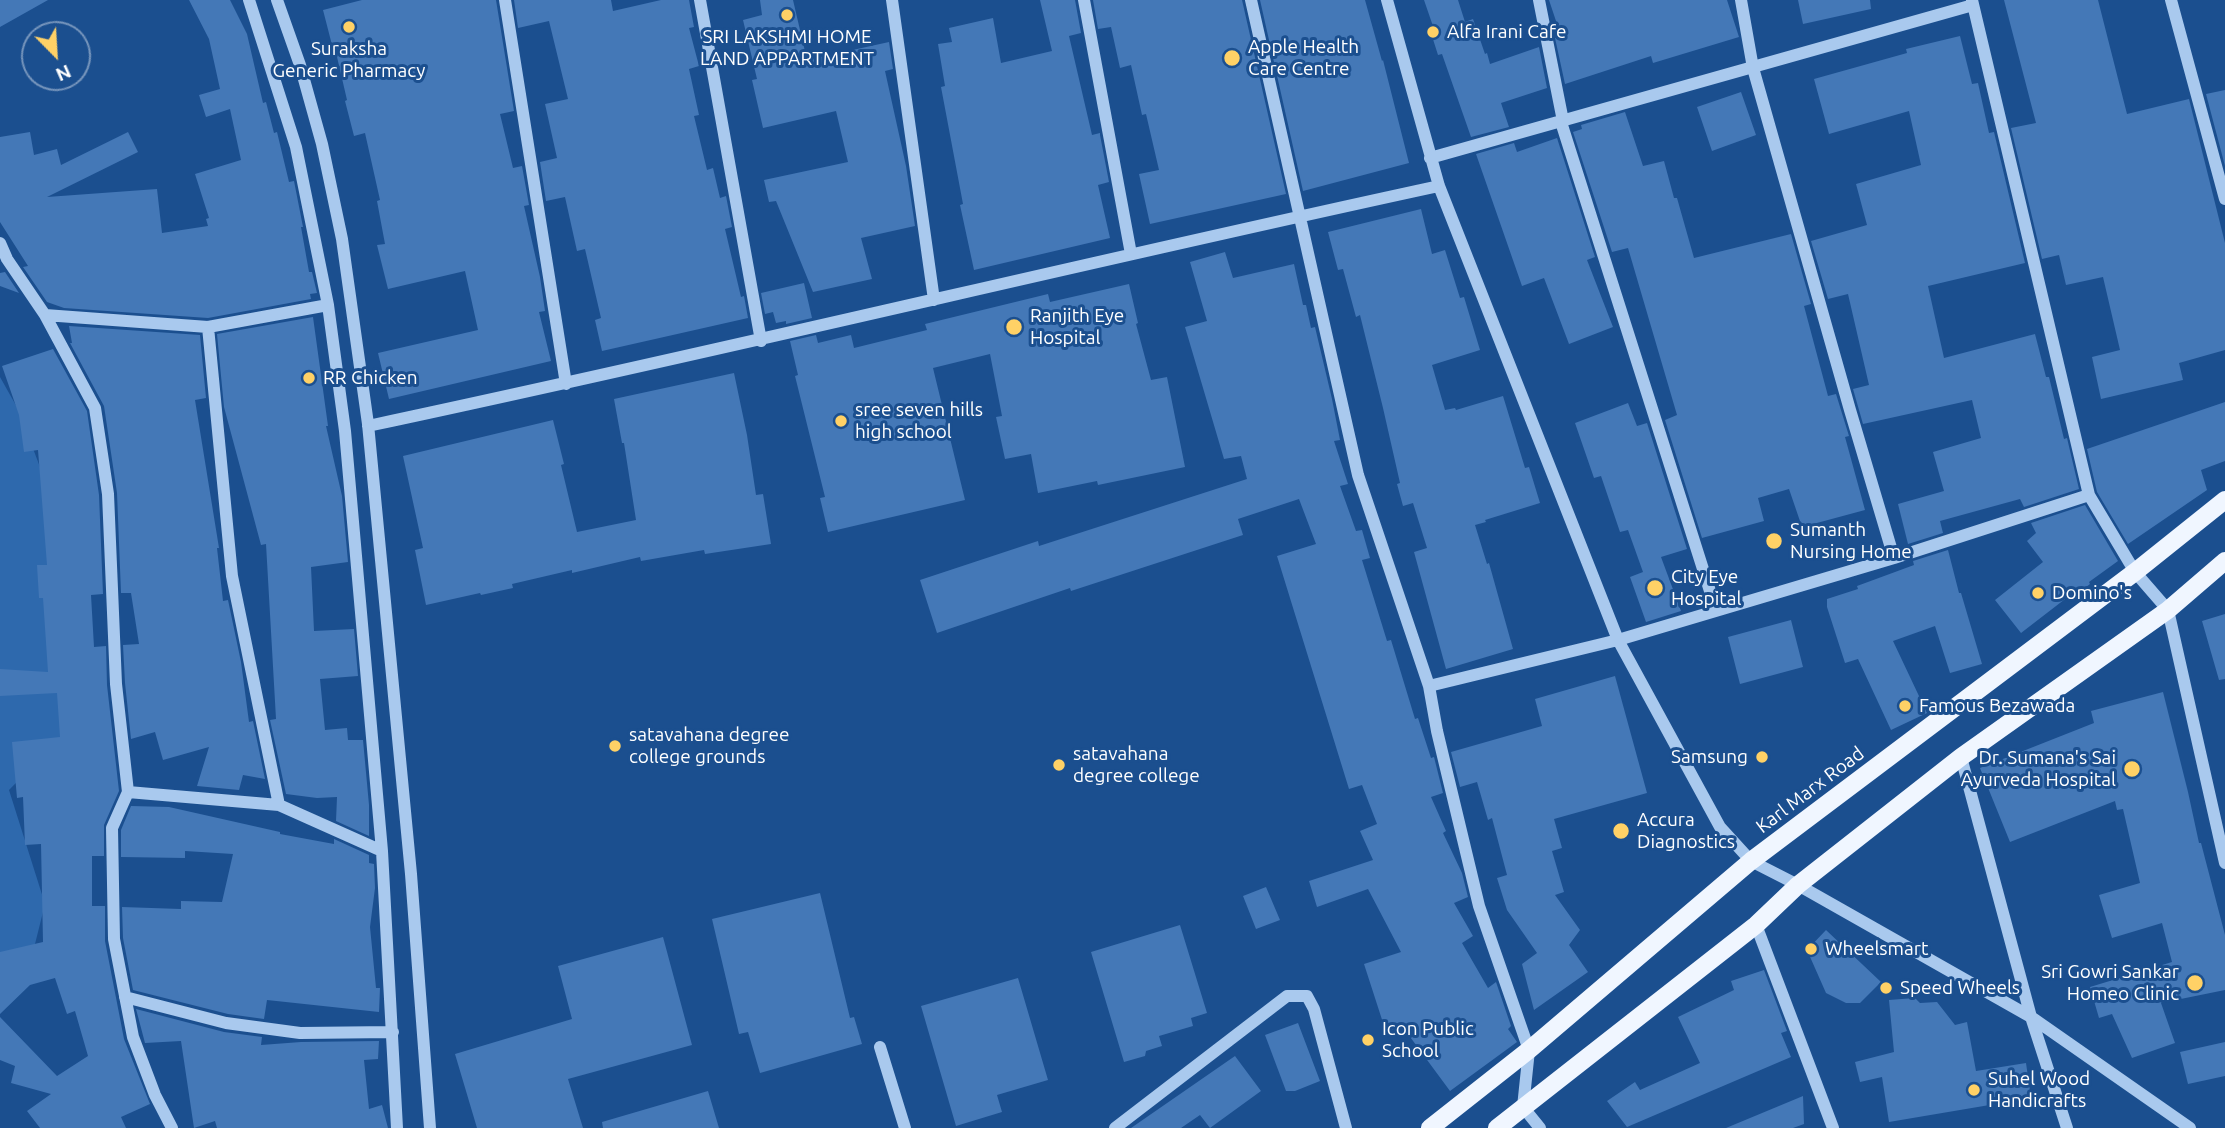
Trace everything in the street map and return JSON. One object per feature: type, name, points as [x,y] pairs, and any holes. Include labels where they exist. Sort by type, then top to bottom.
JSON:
[{"type":"main road","name":"Karl Marx Road","points":[[1430,1128],[1529,1050],[1751,861],[2135,572],[2225,500]]},
{"type":"main road","points":[[1497,1128],[1756,925],[1798,885],[1961,757],[2168,610],[2225,561]]},
{"type":"street","points":[[277,0],[300,65],[334,198],[368,426],[411,874],[430,1128]]},
{"type":"street","points":[[505,0],[566,384]]},
{"type":"street","points":[[700,0],[761,341]]},
{"type":"street","points":[[892,0],[934,300]]},
{"type":"street","points":[[1084,0],[1131,254]]},
{"type":"street","points":[[1251,0],[1359,475],[1429,686],[1437,731],[1479,906],[1529,1050],[1523,1107],[1540,1128]]},
{"type":"street","points":[[1387,0],[1440,186],[1618,640],[1720,827],[1751,861],[2031,1017],[2190,1128]]},
{"type":"street","points":[[1539,0],[1563,121],[1561,122],[1716,610]]},
{"type":"street","points":[[1741,0],[1753,68],[1894,558]]},
{"type":"street","points":[[2171,0],[2225,199]]},
{"type":"street","points":[[253,1],[296,148],[328,305],[345,431],[382,851],[397,1128]]},
{"type":"street","points":[[1430,158],[1753,68],[1972,2],[2089,495],[2135,572],[2168,610],[2225,863]]},
{"type":"street","points":[[368,426],[761,341],[1131,254],[1440,186]]},
{"type":"street","points":[[0,243],[7,259],[45,316],[95,408],[108,494],[116,684],[128,792],[112,828],[114,939],[133,1037],[155,1095],[172,1128]]},
{"type":"street","points":[[45,316],[208,327],[328,305]]},
{"type":"street","points":[[208,327],[232,576],[279,805]]},
{"type":"street","points":[[1429,686],[1618,640],[1894,558],[2089,495]]},
{"type":"street","points":[[1961,757],[2031,1017],[2067,1128]]},
{"type":"street","points":[[128,792],[279,805],[382,851]]},
{"type":"street","points":[[1756,925],[1833,1128]]},
{"type":"street","points":[[1115,1128],[1287,996],[1307,996],[1314,1009],[1346,1128]]},
{"type":"street","points":[[125,997],[226,1023],[287,1031],[393,1032]]},
{"type":"street","points":[[880,1048],[905,1128]]},
{"type":"shaded area","points":[[0,377],[18,409],[73,554],[75,723],[9,790],[45,904],[32,956],[0,955]]},
{"type":"building","points":[[0,0],[48,0],[0,27]]},
{"type":"building","points":[[189,0],[230,0],[247,34],[263,103],[266,102],[274,133],[277,132],[289,182],[294,181],[309,272],[312,272],[317,293],[310,294],[311,299],[208,318],[64,308],[47,302],[23,267],[28,266],[0,222],[0,137],[30,132],[34,155],[57,149],[61,165],[128,132],[138,152],[47,197],[157,189],[162,233],[208,226],[206,219],[209,218],[195,174],[241,160],[230,109],[206,117],[199,95],[220,89],[209,39]]},
{"type":"building","points":[[362,0],[496,0],[514,111],[500,114],[513,168],[522,166],[529,205],[524,206],[545,311],[539,312],[551,361],[389,399],[378,353],[478,330],[465,271],[388,289],[377,245],[385,244],[377,201],[380,200],[365,133],[354,136],[334,44],[332,45],[323,10]]},
{"type":"building","points":[[514,0],[611,0],[613,11],[661,0],[689,0],[694,27],[689,28],[699,66],[689,69],[699,115],[694,116],[707,170],[713,168],[720,198],[726,196],[732,227],[725,229],[748,318],[602,351],[595,320],[601,318],[585,249],[577,251],[565,197],[546,201],[540,162],[557,158],[545,104],[568,99],[549,21],[518,28]]},
{"type":"building","points":[[760,0],[793,0],[807,60],[889,42],[893,69],[885,71],[906,166],[915,226],[861,238],[872,279],[813,292],[776,201],[769,202],[764,180],[848,162],[836,111],[763,128],[752,80],[757,79],[743,20],[762,15]]},
{"type":"building","points":[[1040,0],[1075,0],[1081,33],[1069,36],[1092,135],[1100,133],[1109,182],[1098,185],[1110,238],[974,270],[960,205],[963,204],[941,87],[945,86],[938,44],[952,42],[949,28],[993,18],[1001,63],[1052,51]]},
{"type":"building","points":[[1093,0],[1242,0],[1286,194],[1150,224],[1139,174],[1159,170],[1146,114],[1142,115],[1131,65],[1120,68],[1111,27],[1098,29]]},
{"type":"building","points":[[1260,0],[1365,0],[1409,163],[1303,191]]},
{"type":"building","points":[[1424,0],[1458,0],[1465,22],[1473,19],[1490,64],[1539,47],[1547,88],[1501,103],[1509,127],[1471,137],[1442,54],[1438,55],[1431,33],[1435,32]]},
{"type":"building","points":[[1549,0],[1727,0],[1739,37],[1653,63],[1651,56],[1565,84],[1555,38],[1561,36]]},
{"type":"building","points":[[1798,0],[1870,0],[1871,9],[1803,24]]},
{"type":"building","points":[[2004,0],[2098,0],[2127,114],[2189,99],[2225,243],[2225,350],[2179,363],[2183,380],[2101,399],[2092,357],[2120,350],[2103,277],[2066,285],[2059,255],[2042,259],[2011,128],[2036,123]]},
{"type":"building","points":[[1960,36],[1972,84],[1978,83],[1989,133],[1994,132],[2025,263],[1928,286],[1944,358],[2035,334],[2064,439],[2067,438],[2079,489],[2024,507],[2020,499],[1940,521],[1943,533],[1908,544],[1898,504],[1944,491],[1933,452],[1981,438],[1972,400],[1863,424],[1853,389],[1869,385],[1848,294],[1828,299],[1811,241],[1867,225],[1856,184],[1921,165],[1909,111],[1829,134],[1814,79],[1907,53],[1906,49]]},
{"type":"building","points":[[2225,90],[2225,166],[2206,94]]},
{"type":"building","points":[[1741,92],[1756,135],[1712,151],[1697,107]]},
{"type":"building","points":[[1625,112],[1643,166],[1664,161],[1694,258],[1791,234],[1811,304],[1804,306],[1828,396],[1836,394],[1849,436],[1845,437],[1865,510],[1802,527],[1789,489],[1758,498],[1764,521],[1702,538],[1665,420],[1677,415],[1628,248],[1612,252],[1573,132],[1582,129],[1581,125]]},
{"type":"building","points":[[1557,138],[1595,257],[1587,260],[1613,327],[1569,344],[1544,278],[1522,286],[1476,154],[1514,143],[1517,152]]},
{"type":"building","points":[[1421,209],[1432,254],[1445,250],[1460,298],[1464,297],[1480,350],[1432,365],[1445,410],[1456,410],[1503,396],[1525,468],[1529,467],[1540,503],[1475,525],[1487,564],[1489,563],[1513,649],[1446,669],[1414,552],[1427,548],[1413,503],[1403,506],[1397,484],[1400,483],[1360,315],[1356,317],[1343,269],[1338,270],[1328,232]]},
{"type":"building","points":[[1225,252],[1233,278],[1294,264],[1303,305],[1306,305],[1311,328],[1315,327],[1332,399],[1340,440],[1334,441],[1348,484],[1340,486],[1356,531],[1362,530],[1370,558],[1362,560],[1387,641],[1391,640],[1415,719],[1418,718],[1431,758],[1434,757],[1443,793],[1431,797],[1446,831],[1443,833],[1462,873],[1468,897],[1454,903],[1473,936],[1462,943],[1488,988],[1496,982],[1511,1026],[1508,1029],[1517,1042],[1450,1091],[1402,1026],[1386,1032],[1364,964],[1401,952],[1368,889],[1317,907],[1309,881],[1373,860],[1360,831],[1377,824],[1362,785],[1349,789],[1277,556],[1316,544],[1299,499],[1238,519],[1243,535],[1071,591],[1070,588],[937,633],[920,580],[1038,541],[1039,546],[1247,479],[1241,456],[1224,459],[1185,327],[1207,321],[1190,262]]},
{"type":"building","points":[[5,272],[19,293],[0,286],[0,273]]},
{"type":"building","points":[[804,283],[812,318],[786,324],[786,321],[776,323],[773,312],[765,314],[761,293]]},
{"type":"building","points":[[1129,284],[1138,323],[1136,324],[1151,380],[1167,377],[1185,467],[1098,485],[1097,481],[1038,493],[1031,454],[1005,459],[996,417],[1002,416],[990,354],[933,368],[965,500],[828,532],[820,498],[825,497],[795,376],[798,375],[790,341],[816,335],[818,343],[851,335],[854,348],[927,330],[925,324],[1048,294],[1050,302]]},
{"type":"building","points":[[313,317],[326,426],[342,496],[348,562],[311,567],[314,631],[354,629],[358,676],[320,679],[325,730],[347,728],[348,740],[363,740],[369,836],[336,821],[337,797],[317,798],[286,794],[270,720],[276,719],[266,544],[261,545],[224,407],[217,334]]},
{"type":"building","points":[[69,326],[200,335],[206,398],[195,400],[219,548],[223,601],[228,600],[241,662],[249,722],[253,721],[265,779],[243,775],[239,790],[197,786],[209,747],[163,760],[155,732],[131,739],[123,645],[139,644],[131,593],[121,593],[117,493],[104,406],[70,343]]},
{"type":"building","points":[[53,349],[87,411],[99,495],[103,594],[91,595],[94,647],[106,646],[107,685],[119,791],[104,825],[104,856],[92,856],[92,906],[105,906],[105,941],[124,1039],[150,1104],[121,1117],[126,1128],[40,1128],[27,1111],[51,1094],[11,1083],[15,1066],[0,1060],[0,1017],[57,1076],[88,1056],[75,1011],[67,1014],[55,978],[30,985],[0,1014],[0,952],[43,942],[41,844],[25,845],[23,797],[17,798],[12,742],[60,737],[57,693],[0,696],[0,669],[48,672],[43,598],[39,598],[37,565],[47,565],[38,450],[24,452],[19,415],[2,366]]},
{"type":"building","points":[[734,373],[756,495],[763,494],[771,544],[705,554],[704,550],[641,561],[640,557],[512,584],[513,588],[426,605],[415,550],[423,548],[403,456],[553,420],[577,532],[636,520],[614,399]]},
{"type":"building","points":[[2225,402],[2225,461],[2201,470],[2207,490],[2128,544],[2097,492],[2087,449]]},
{"type":"building","points":[[1628,403],[1637,426],[1647,423],[1687,549],[1661,557],[1681,611],[1646,622],[1630,577],[1643,572],[1628,530],[1620,532],[1601,476],[1594,478],[1575,423]]},
{"type":"building","points":[[2085,505],[2118,561],[2071,599],[2069,596],[2021,633],[1995,600],[2043,562],[2027,541],[2036,533],[2031,523]]},
{"type":"building","points":[[1948,550],[1982,664],[1950,673],[1935,626],[1893,641],[1927,713],[1891,730],[1858,659],[1845,663],[1827,607],[1827,599],[1914,565],[1913,561]]},
{"type":"building","points":[[2225,614],[2225,679],[2219,680],[2202,621]]},
{"type":"building","points":[[1791,620],[1803,667],[1740,684],[1728,637]]},
{"type":"building","points":[[1615,676],[1647,793],[1554,819],[1562,848],[1552,851],[1564,892],[1555,895],[1580,930],[1569,945],[1588,972],[1534,1010],[1522,964],[1537,953],[1507,910],[1497,878],[1507,875],[1492,818],[1488,820],[1477,782],[1460,787],[1451,752],[1542,726],[1535,699]]},
{"type":"building","points":[[2163,692],[2199,843],[2225,935],[2225,990],[2161,1003],[2175,1043],[2132,1058],[2112,1014],[2099,1018],[2090,987],[2172,962],[2162,923],[2112,938],[2099,895],[2140,883],[2123,809],[2117,810],[2115,801],[2010,842],[1980,768],[2094,723],[2091,711]]},
{"type":"building","points":[[131,806],[169,807],[280,834],[334,844],[334,839],[369,855],[369,863],[374,864],[375,888],[370,927],[376,988],[380,988],[379,1012],[267,1000],[264,1019],[228,1014],[133,990],[123,938],[122,907],[181,909],[181,901],[222,902],[233,854],[185,851],[185,858],[121,857],[121,830]]},
{"type":"building","points":[[1266,887],[1280,920],[1256,929],[1243,896]]},
{"type":"building","points":[[820,893],[850,1018],[854,1017],[862,1044],[760,1073],[748,1032],[739,1034],[712,919]]},
{"type":"building","points":[[1180,925],[1207,1013],[1191,1018],[1193,1026],[1159,1036],[1162,1046],[1146,1051],[1145,1056],[1124,1062],[1091,952]]},
{"type":"building","points":[[1826,930],[1881,982],[1860,1003],[1846,1003],[1826,993],[1807,950]]},
{"type":"building","points":[[663,937],[692,1045],[568,1079],[583,1128],[477,1128],[455,1054],[572,1019],[558,966]]},
{"type":"building","points":[[1764,970],[1787,1031],[1781,1033],[1791,1057],[1627,1127],[1607,1101],[1635,1082],[1640,1090],[1700,1063],[1678,1017],[1734,990],[1731,981]]},
{"type":"building","points":[[1018,978],[1048,1080],[997,1095],[1002,1112],[956,1126],[921,1006]]},
{"type":"building","points":[[1915,998],[1920,1003],[1937,1002],[1955,1025],[1967,1022],[1976,1071],[2026,1063],[2031,1098],[1889,1122],[1882,1077],[1860,1082],[1855,1062],[1894,1052],[1889,1000]]},
{"type":"building","points":[[136,1009],[224,1032],[262,1037],[261,1045],[379,1041],[378,1059],[364,1060],[369,1109],[382,1105],[388,1128],[217,1128],[215,1121],[194,1128],[181,1041],[145,1043]]},
{"type":"building","points":[[1298,1023],[1320,1081],[1295,1091],[1286,1091],[1265,1035]]},
{"type":"building","points":[[2225,1042],[2225,1076],[2188,1084],[2180,1052]]},
{"type":"building","points":[[1235,1056],[1261,1091],[1210,1128],[1200,1115],[1181,1128],[1131,1128]]},
{"type":"building","points":[[708,1091],[719,1128],[603,1128],[602,1122]]},
{"type":"building","points":[[1803,1096],[1804,1124],[1793,1128],[1726,1128]]},
{"type":"place","name":"SRI LAKSHMI HOME LAND APPARTMENT","points":[[787,15]]},
{"type":"place","name":"Suraksha Generic Pharmacy","points":[[349,27]]},
{"type":"place","name":"Alfa Irani Cafe","points":[[1433,32]]},
{"type":"place","name":"Apple Health Care Centre","points":[[1232,58]]},
{"type":"place","name":"Ranjith Eye Hospital","points":[[1014,327]]},
{"type":"place","name":"RR Chicken","points":[[309,378]]},
{"type":"place","name":"sree seven hills high school","points":[[841,421]]},
{"type":"place","name":"Sumanth Nursing Home","points":[[1774,541]]},
{"type":"place","name":"City Eye Hospital","points":[[1655,588]]},
{"type":"place","name":"Domino's","points":[[2038,593]]},
{"type":"place","name":"Famous Bezawada","points":[[1905,706]]},
{"type":"place","name":"satavahana degree college grounds","points":[[615,746]]},
{"type":"place","name":"Samsung","points":[[1762,757]]},
{"type":"place","name":"satavahana degree college","points":[[1059,765]]},
{"type":"place","name":"Dr. Sumana's Sai Ayurveda Hospital","points":[[2132,769]]},
{"type":"place","name":"Accura Diagnostics","points":[[1621,831]]},
{"type":"place","name":"Wheelsmart","points":[[1811,949]]},
{"type":"place","name":"Sri Gowri Sankar Homeo Clinic","points":[[2195,983]]},
{"type":"place","name":"Speed Wheels","points":[[1886,988]]},
{"type":"place","name":"Icon Public School","points":[[1368,1040]]},
{"type":"place","name":"Suhel Wood Handicrafts","points":[[1974,1090]]}]
